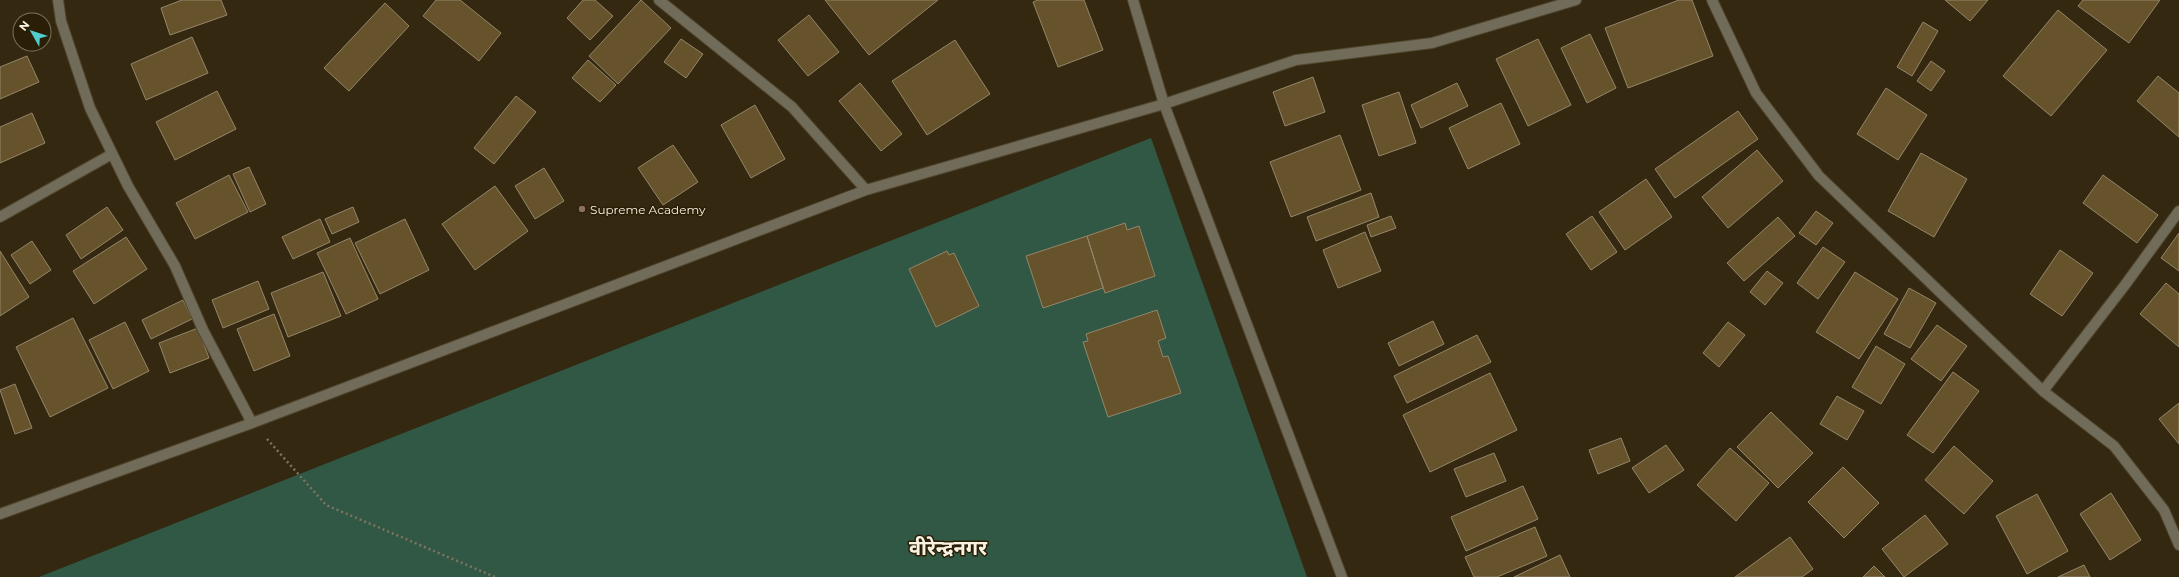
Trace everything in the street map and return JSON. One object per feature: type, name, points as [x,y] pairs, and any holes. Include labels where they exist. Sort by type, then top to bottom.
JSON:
[{"type":"street","points":[[58,0],[61,21],[90,108],[128,186],[175,266],[203,330],[252,424]]},
{"type":"street","points":[[659,0],[792,107],[866,190]]},
{"type":"street","points":[[1133,0],[1164,104],[1342,577]]},
{"type":"street","points":[[0,514],[252,424],[866,190],[1164,104],[1296,60],[1432,43],[1576,0]]},
{"type":"street","points":[[1712,0],[1756,92],[1819,176],[2043,391],[2114,446],[2164,510],[2179,545]]},
{"type":"street","points":[[0,217],[112,154]]},
{"type":"street","points":[[2043,391],[2125,285],[2179,210]]},
{"type":"path","points":[[252,424],[326,505],[495,577]]},
{"type":"green space","points":[[1151,138],[1307,577],[39,577]]},
{"type":"building","points":[[182,0],[221,0],[227,15],[170,35],[161,8]]},
{"type":"building","points":[[436,0],[460,0],[501,33],[479,61],[423,16]]},
{"type":"building","points":[[583,0],[595,0],[613,16],[590,40],[567,18]]},
{"type":"building","points":[[641,0],[671,28],[618,84],[589,56]]},
{"type":"building","points":[[825,0],[938,0],[869,55]]},
{"type":"building","points":[[1038,0],[1084,0],[1103,50],[1058,67],[1033,2]]},
{"type":"building","points":[[1679,0],[1692,0],[1713,56],[1628,88],[1605,28]]},
{"type":"building","points":[[1945,0],[1988,0],[1970,21]]},
{"type":"building","points":[[2083,0],[2160,0],[2129,43],[2078,6]]},
{"type":"building","points":[[385,3],[409,26],[349,91],[324,68]]},
{"type":"building","points":[[2058,10],[2107,50],[2051,116],[2003,76]]},
{"type":"building","points":[[809,15],[839,52],[808,76],[778,40]]},
{"type":"building","points":[[1923,22],[1938,31],[1912,76],[1897,67]]},
{"type":"building","points":[[1590,34],[1616,88],[1587,103],[1561,48]]},
{"type":"building","points":[[192,37],[208,73],[146,100],[131,64]]},
{"type":"building","points":[[681,39],[703,54],[686,78],[664,62]]},
{"type":"building","points":[[1538,39],[1571,105],[1528,126],[1496,59]]},
{"type":"building","points":[[955,40],[990,94],[927,135],[892,81]]},
{"type":"building","points":[[27,56],[39,82],[0,99],[0,67]]},
{"type":"building","points":[[588,60],[616,85],[600,102],[572,78]]},
{"type":"building","points":[[1931,61],[1945,71],[1931,91],[1917,81]]},
{"type":"building","points":[[2158,76],[2179,93],[2179,137],[2137,101]]},
{"type":"building","points":[[1313,77],[1325,112],[1285,126],[1273,92]]},
{"type":"building","points":[[860,83],[902,134],[881,151],[839,101]]},
{"type":"building","points":[[1457,83],[1468,106],[1421,128],[1411,105]]},
{"type":"building","points":[[1886,88],[1927,115],[1898,160],[1857,134]]},
{"type":"building","points":[[217,91],[236,129],[175,160],[156,122]]},
{"type":"building","points":[[1399,92],[1416,143],[1379,156],[1362,105]]},
{"type":"building","points":[[516,96],[536,112],[494,164],[474,148]]},
{"type":"building","points":[[1501,103],[1520,144],[1468,169],[1449,128]]},
{"type":"building","points":[[755,105],[785,159],[751,178],[721,125]]},
{"type":"building","points":[[1738,111],[1758,139],[1675,198],[1655,169]]},
{"type":"building","points":[[32,113],[45,143],[0,163],[0,127]]},
{"type":"building","points":[[1340,135],[1361,190],[1291,217],[1270,162]]},
{"type":"building","points":[[673,145],[698,182],[663,205],[638,168]]},
{"type":"building","points":[[1757,150],[1783,181],[1728,228],[1702,197]]},
{"type":"building","points":[[1921,153],[1967,179],[1934,237],[1888,211]]},
{"type":"building","points":[[249,167],[266,204],[250,212],[233,174]]},
{"type":"building","points":[[544,168],[564,201],[535,219],[515,186]]},
{"type":"building","points":[[229,175],[248,212],[195,239],[176,203]]},
{"type":"building","points":[[2103,175],[2158,215],[2137,243],[2083,203]]},
{"type":"building","points":[[1646,179],[1672,217],[1625,250],[1599,212]]},
{"type":"building","points":[[495,186],[528,231],[475,270],[442,224]]},
{"type":"building","points":[[1371,193],[1379,217],[1316,241],[1307,217]]},
{"type":"building","points":[[107,207],[123,230],[81,259],[66,235]]},
{"type":"building","points":[[353,207],[359,222],[332,234],[325,219]]},
{"type":"building","points":[[1816,211],[1833,223],[1816,245],[1799,233]]},
{"type":"building","points":[[1391,216],[1396,228],[1371,237],[1367,225]]},
{"type":"building","points":[[1592,216],[1617,252],[1591,270],[1566,234]]},
{"type":"building","points":[[1778,217],[1795,236],[1744,281],[1727,263]]},
{"type":"building","points":[[320,219],[330,242],[293,259],[282,237]]},
{"type":"building","points":[[405,219],[429,270],[380,294],[355,243]]},
{"type":"building","points":[[1125,223],[1127,230],[1139,226],[1155,276],[1105,293],[1087,236]]},
{"type":"building","points":[[1365,232],[1381,271],[1338,288],[1323,250]]},
{"type":"building","points":[[2179,233],[2179,271],[2161,258]]},
{"type":"building","points":[[1087,236],[1103,288],[1043,308],[1026,256]]},
{"type":"building","points":[[126,237],[147,269],[94,304],[73,271]]},
{"type":"building","points":[[350,238],[378,299],[346,314],[317,253]]},
{"type":"building","points":[[32,241],[51,270],[30,284],[11,255]]},
{"type":"building","points":[[1823,247],[1845,262],[1818,299],[1797,283]]},
{"type":"building","points":[[2060,250],[2093,273],[2062,316],[2030,294]]},
{"type":"building","points":[[0,251],[29,297],[0,316]]},
{"type":"building","points":[[947,251],[949,255],[954,253],[979,306],[936,327],[909,269]]},
{"type":"building","points":[[1767,271],[1783,283],[1765,305],[1750,292]]},
{"type":"building","points":[[323,272],[341,316],[288,337],[271,293]]},
{"type":"building","points":[[1855,272],[1898,299],[1859,359],[1816,332]]},
{"type":"building","points":[[258,281],[269,309],[223,328],[212,300]]},
{"type":"building","points":[[2166,283],[2179,294],[2179,347],[2140,314]]},
{"type":"building","points":[[1909,288],[1936,303],[1910,348],[1884,334]]},
{"type":"building","points":[[183,300],[192,319],[151,339],[142,320]]},
{"type":"building","points":[[1157,310],[1166,338],[1158,341],[1163,357],[1168,356],[1181,393],[1108,417],[1083,342],[1088,341],[1086,334]]},
{"type":"building","points":[[274,314],[290,356],[254,371],[237,329]]},
{"type":"building","points":[[73,318],[108,388],[50,417],[16,347]]},
{"type":"building","points":[[1433,321],[1444,344],[1399,366],[1388,343]]},
{"type":"building","points":[[125,322],[149,371],[113,389],[89,340]]},
{"type":"building","points":[[1728,322],[1745,335],[1719,367],[1703,353]]},
{"type":"building","points":[[1937,325],[1967,346],[1941,381],[1911,359]]},
{"type":"building","points":[[198,328],[209,358],[170,373],[159,343]]},
{"type":"building","points":[[1477,335],[1491,362],[1407,403],[1394,376]]},
{"type":"building","points":[[1876,346],[1905,364],[1881,404],[1852,387]]},
{"type":"building","points":[[1953,372],[1979,391],[1933,453],[1907,435]]},
{"type":"building","points":[[1490,373],[1517,430],[1430,472],[1403,415]]},
{"type":"building","points":[[15,384],[32,428],[15,434],[0,390]]},
{"type":"building","points":[[1837,396],[1864,411],[1847,440],[1820,424]]},
{"type":"building","points":[[2179,403],[2179,444],[2159,419]]},
{"type":"building","points":[[1771,412],[1813,453],[1778,488],[1737,447]]},
{"type":"building","points":[[1621,438],[1630,461],[1598,474],[1589,450]]},
{"type":"building","points":[[1666,445],[1684,470],[1649,493],[1632,468]]},
{"type":"building","points":[[1954,446],[1993,481],[1964,514],[1925,480]]},
{"type":"building","points":[[1730,448],[1769,483],[1736,521],[1697,485]]},
{"type":"building","points":[[1494,453],[1506,481],[1466,497],[1454,469]]},
{"type":"building","points":[[1843,467],[1879,503],[1844,538],[1808,502]]},
{"type":"building","points":[[1523,486],[1538,519],[1466,551],[1451,517]]},
{"type":"building","points":[[2111,493],[2141,540],[2110,560],[2080,514]]},
{"type":"building","points":[[2037,494],[2068,551],[2027,574],[1996,516]]},
{"type":"building","points":[[1925,515],[1948,544],[1904,577],[1882,549]]},
{"type":"building","points":[[1535,527],[1547,556],[1497,577],[1474,577],[1465,557]]},
{"type":"building","points":[[1790,537],[1813,569],[1802,577],[1735,577]]},
{"type":"building","points":[[1560,555],[1570,577],[1514,577]]},
{"type":"building","points":[[2084,565],[2090,577],[2058,577]]},
{"type":"building","points":[[1874,566],[1885,577],[1863,577]]},
{"type":"place","name":"Supreme Academy","points":[[582,209]]},
{"type":"district","name":"वीरेन्द्रनगर","points":[[948,548]]}]
